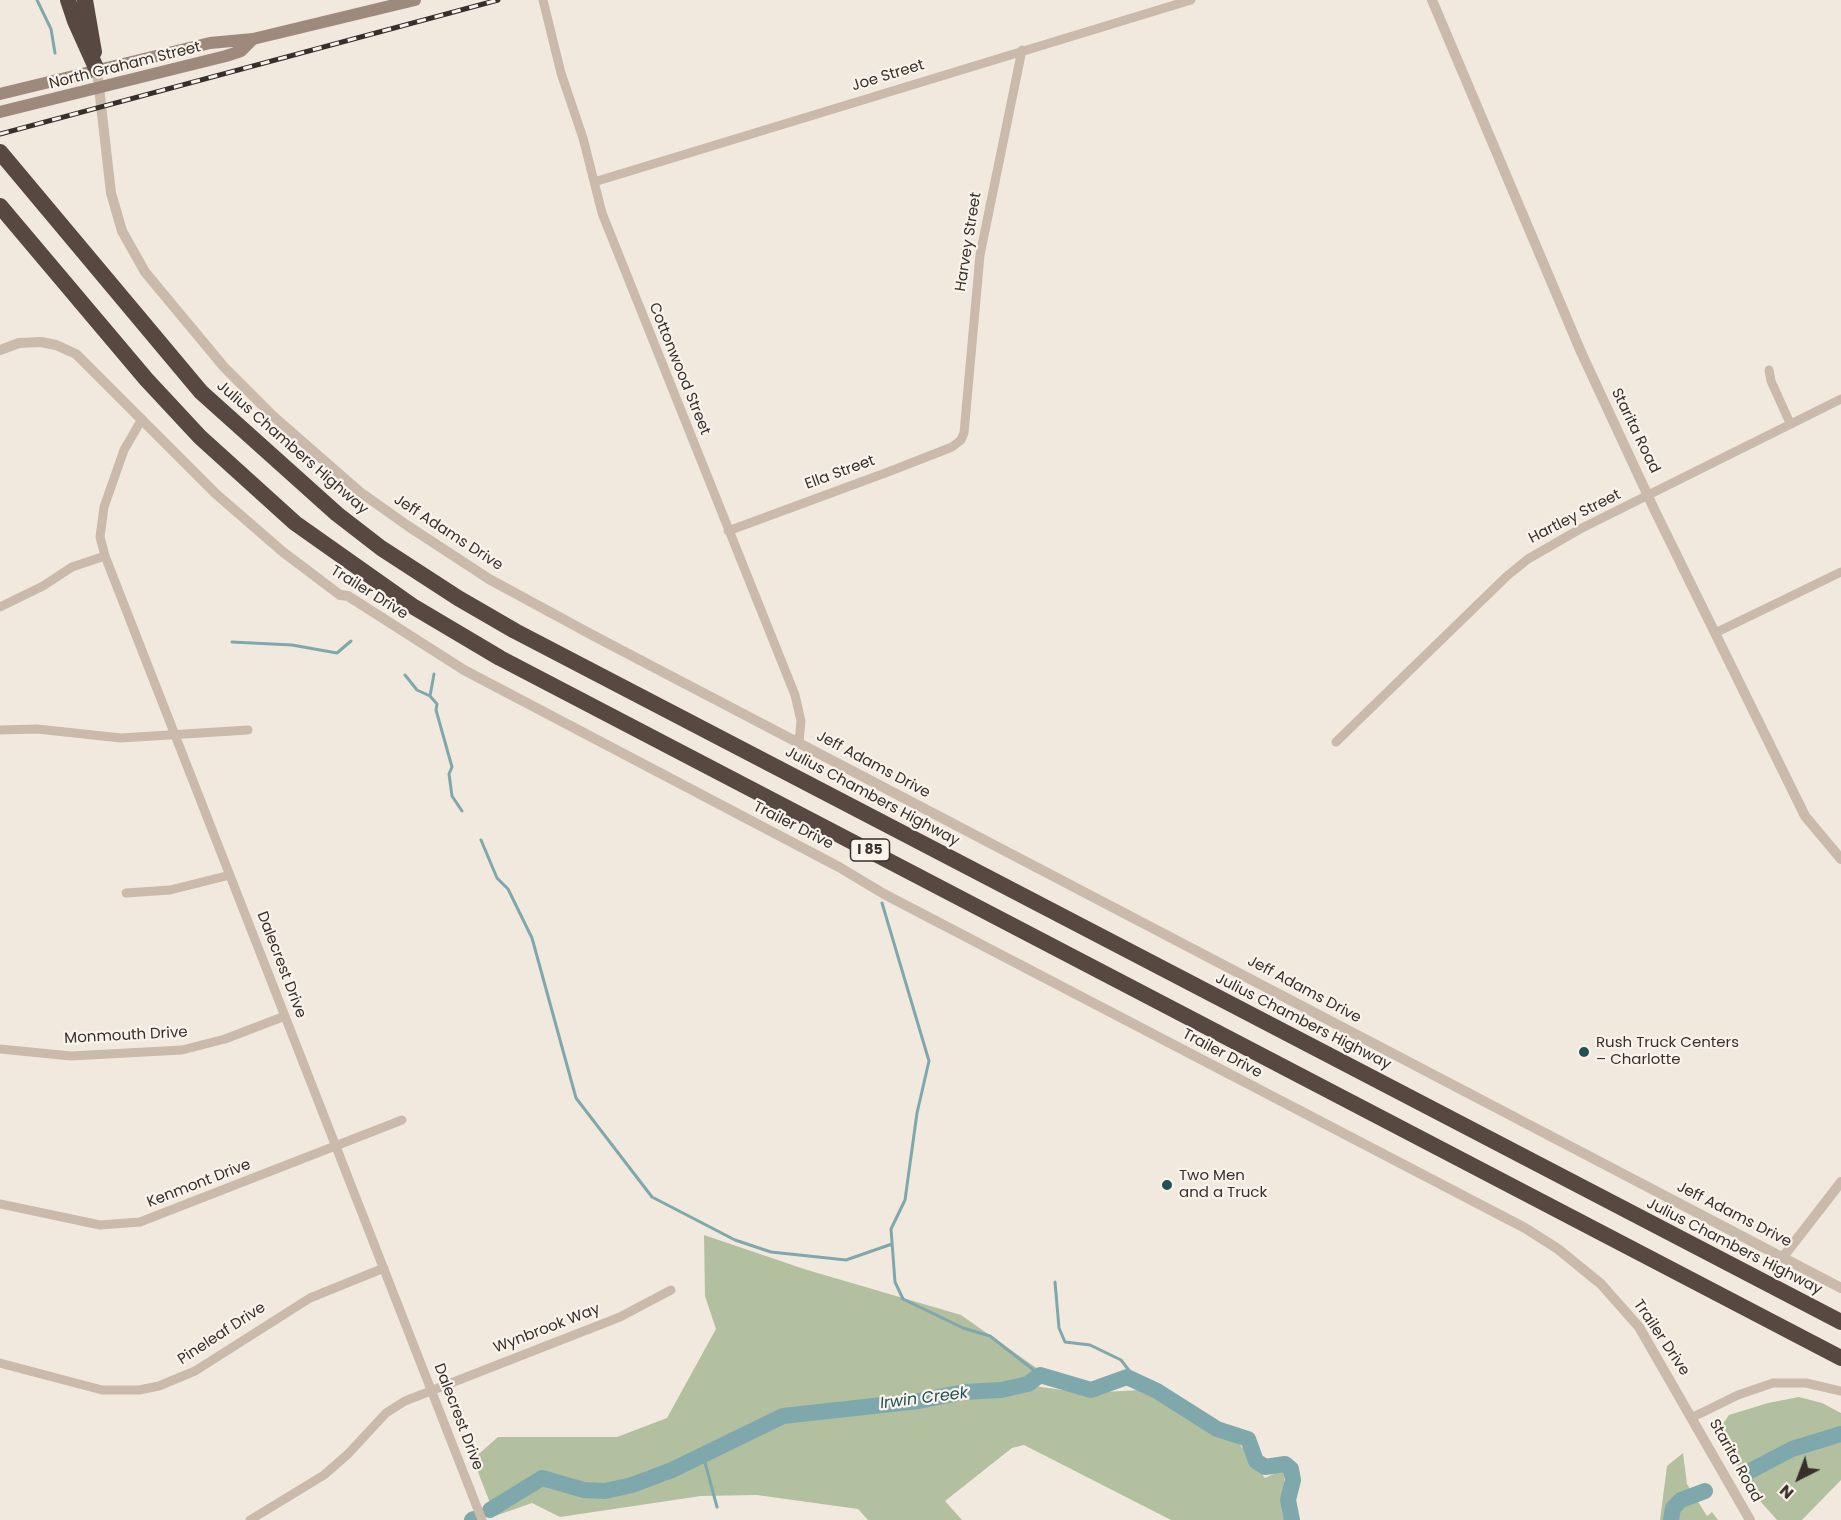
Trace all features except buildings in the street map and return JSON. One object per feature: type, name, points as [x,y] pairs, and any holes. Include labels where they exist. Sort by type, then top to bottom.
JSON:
[{"type":"highway","points":[[68,0],[97,70]]},
{"type":"highway","points":[[85,0],[97,70]]},
{"type":"highway","points":[[0,146],[36,195]]},
{"type":"highway","name":"Julius Chambers Highway","points":[[0,152],[168,354],[231,421],[338,514],[381,548],[458,598],[515,631],[1841,1322]]},
{"type":"highway","name":"I 85","points":[[0,206],[146,379],[200,437],[295,523],[414,607],[500,658],[1841,1358]]},
{"type":"main road","name":"North Graham Street","points":[[0,94],[210,43],[253,39],[415,0]]},
{"type":"main road","name":"North Graham Street","points":[[0,112],[99,90],[241,51],[253,39]]},
{"type":"street","name":"Cottonwood Street","points":[[543,0],[561,73],[582,135],[602,213],[795,695],[801,721],[799,742]]},
{"type":"street","name":"Joe Street","points":[[594,182],[1191,0]]},
{"type":"street","name":"Starita Road","points":[[1432,0],[1581,352],[1805,816],[1841,859]]},
{"type":"street","name":"Harvey Street","points":[[961,440],[964,433],[980,255],[1022,50]]},
{"type":"street","name":"Jeff Adams Drive","points":[[97,70],[111,193],[118,219],[132,252],[187,325],[273,416],[360,492],[443,550],[518,595],[1841,1288]]},
{"type":"street","name":"Trailer Drive","points":[[0,350],[27,342],[63,348],[88,363],[215,493],[283,552],[340,596],[348,596],[464,670],[839,867],[884,894],[1525,1228],[1582,1267],[1621,1305],[1654,1351],[1693,1417]]},
{"type":"street","points":[[1769,370],[1771,381],[1790,423]]},
{"type":"street","name":"Hartley Street","points":[[1336,742],[1507,576],[1551,545],[1841,399]]},
{"type":"street","name":"Dalecrest Drive","points":[[142,419],[124,450],[104,507],[100,537],[105,556],[482,1520]]},
{"type":"street","name":"Ella Street","points":[[728,531],[888,472],[952,447],[961,440]]},
{"type":"street","points":[[0,607],[43,586],[72,567],[105,556]]},
{"type":"street","points":[[1715,633],[1841,572]]},
{"type":"street","points":[[0,730],[37,729],[102,738],[175,736],[248,730]]},
{"type":"street","points":[[126,893],[170,890],[230,875]]},
{"type":"street","name":"Monmouth Drive","points":[[0,1049],[71,1056],[182,1050],[225,1040],[285,1016]]},
{"type":"street","name":"Kenmont Drive","points":[[0,1204],[81,1223],[123,1225],[153,1218],[402,1120]]},
{"type":"street","points":[[1783,1257],[1841,1182]]},
{"type":"street","name":"Pineleaf Drive","points":[[0,1364],[102,1390],[139,1390],[159,1386],[195,1371],[310,1298],[384,1268]]},
{"type":"street","name":"Wynbrook Way","points":[[250,1520],[324,1475],[393,1408],[432,1390],[620,1317],[671,1290]]},
{"type":"street","points":[[1693,1417],[1738,1395],[1773,1383],[1806,1383],[1841,1391]]},
{"type":"street","name":"Starita Road","points":[[1693,1417],[1750,1520]]},
{"type":"green space","points":[[704,1235],[804,1269],[961,1315],[1045,1374],[1034,1386],[1084,1393],[1141,1390],[1238,1442],[1265,1478],[1284,1469],[1286,1520],[1171,1520],[1024,1445],[1012,1448],[945,1501],[962,1520],[868,1520],[858,1509],[757,1495],[701,1496],[560,1517],[532,1503],[495,1516],[473,1459],[498,1437],[617,1437],[667,1418],[716,1329],[705,1296]]},
{"type":"green space","points":[[1799,1397],[1822,1403],[1841,1413],[1841,1480],[1802,1520],[1777,1520],[1753,1493],[1718,1431],[1729,1415],[1768,1403]]},
{"type":"green space","points":[[1683,1453],[1687,1484],[1707,1516],[1712,1512],[1718,1520],[1660,1520],[1667,1466]]},
{"type":"waterway","points":[[37,0],[51,29],[55,53]]},
{"type":"waterway","points":[[232,642],[292,645],[337,653],[351,641]]},
{"type":"waterway","points":[[430,696],[434,674]]},
{"type":"waterway","points":[[405,675],[417,690],[430,696],[437,704],[436,710],[452,767],[449,774],[452,796],[462,811]]},
{"type":"waterway","points":[[481,840],[497,878],[508,889],[532,938],[576,1098],[652,1197],[735,1240],[771,1252],[846,1260],[892,1244]]},
{"type":"waterway","points":[[882,903],[929,1061],[917,1113],[905,1200],[891,1229],[895,1282],[903,1299],[963,1328],[990,1336],[1040,1375]]},
{"type":"waterway","points":[[1055,1282],[1059,1328],[1065,1342],[1090,1345],[1121,1360],[1131,1373],[1127,1377]]},
{"type":"waterway","name":"Irwin Creek","points":[[490,1510],[542,1478],[584,1490],[605,1491],[632,1485],[672,1470],[783,1416],[919,1401],[964,1392],[1001,1390],[1028,1384],[1040,1375],[1091,1390],[1127,1377],[1157,1391],[1217,1429],[1248,1439],[1256,1461],[1265,1467],[1285,1464],[1291,1469],[1293,1480],[1288,1500],[1292,1520]]},
{"type":"waterway","name":"Irwin Creek","points":[[1750,1471],[1792,1449],[1841,1434]]},
{"type":"waterway","points":[[703,1455],[717,1507]]},
{"type":"waterway","name":"Irwin Creek","points":[[1671,1520],[1673,1508],[1681,1500],[1705,1491]]},
{"type":"railway","points":[[0,134],[498,0]]},
{"type":"place","name":"Rush Truck Centers – Charlotte","points":[[1584,1052]]},
{"type":"place","name":"Two Men and a Truck","points":[[1167,1185]]}]
